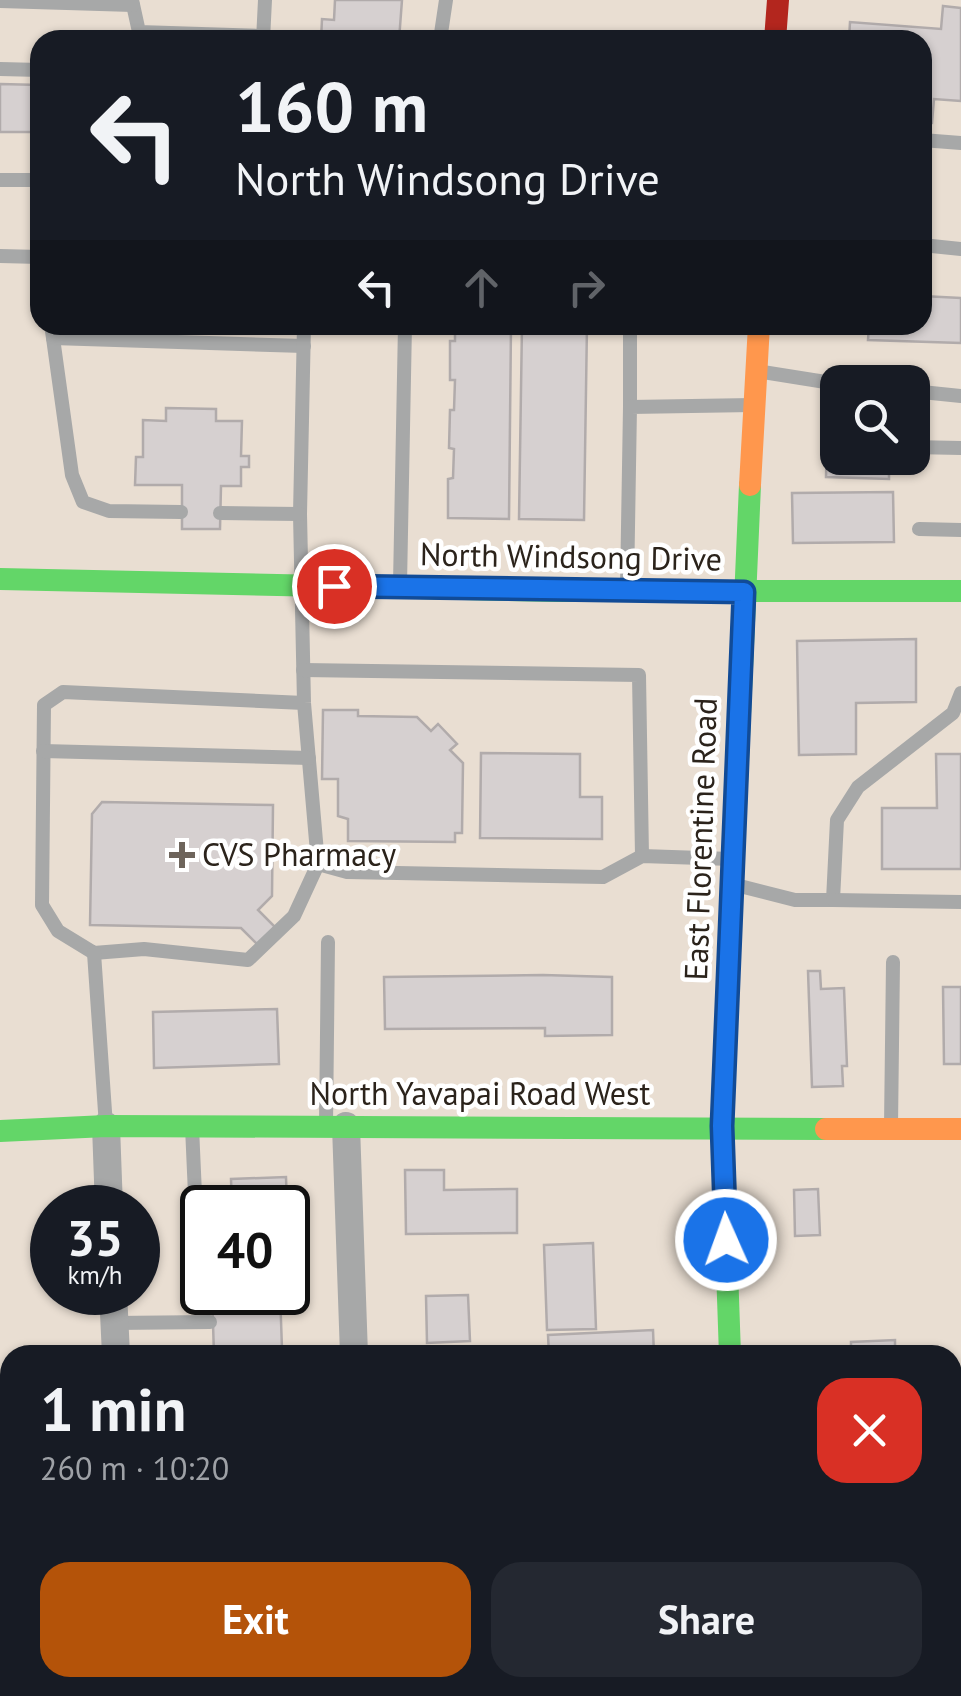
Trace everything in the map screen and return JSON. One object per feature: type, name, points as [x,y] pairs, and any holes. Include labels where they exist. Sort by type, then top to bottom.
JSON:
[{"type":"street","points":[[776,30],[778,0]]},
{"type":"street","name":"East Florentine Road","points":[[730,1345],[722,1126],[758,335]]},
{"type":"street","name":"North Windsong Drive","points":[[0,579],[627,591],[961,591]]},
{"type":"street","points":[[106,1126],[109,1185]]},
{"type":"street","name":"North Yavapai Road West","points":[[0,1131],[106,1126],[961,1129]]},
{"type":"street","points":[[336,1126],[353,1345]]},
{"type":"street","points":[[114,1315],[115,1345]]},
{"type":"lane","points":[[263,30],[265,0]]},
{"type":"lane","points":[[442,30],[446,0]]},
{"type":"lane","points":[[0,2],[133,3],[138,30]]},
{"type":"lane","points":[[0,69],[30,70]]},
{"type":"lane","points":[[932,141],[961,143]]},
{"type":"lane","points":[[0,180],[30,180]]},
{"type":"lane","points":[[932,245],[961,249]]},
{"type":"lane","points":[[0,256],[30,257]]},
{"type":"lane","points":[[52,335],[72,475],[83,502],[109,511],[182,512]]},
{"type":"lane","points":[[106,335],[304,346]]},
{"type":"lane","points":[[304,335],[300,514],[303,670],[318,864],[294,916],[248,960],[144,948],[94,952],[58,931],[42,905],[44,705],[63,692],[304,703]]},
{"type":"lane","points":[[400,588],[404,335]]},
{"type":"lane","points":[[627,591],[630,335]]},
{"type":"lane","points":[[756,370],[820,381]]},
{"type":"lane","points":[[930,393],[961,396]]},
{"type":"lane","points":[[630,407],[754,405]]},
{"type":"lane","points":[[930,447],[961,448]]},
{"type":"lane","points":[[220,513],[300,514]]},
{"type":"lane","points":[[918,529],[961,530]]},
{"type":"lane","points":[[303,670],[639,675],[642,856]]},
{"type":"lane","points":[[833,900],[837,820],[858,787],[953,713],[961,693]]},
{"type":"lane","points":[[43,751],[309,758]]},
{"type":"lane","points":[[318,864],[347,872],[603,877],[642,856],[733,859]]},
{"type":"lane","points":[[732,883],[795,900],[961,902]]},
{"type":"lane","points":[[328,942],[336,1126]]},
{"type":"lane","points":[[94,952],[106,1126]]},
{"type":"lane","points":[[891,1128],[893,962]]},
{"type":"lane","points":[[192,1126],[195,1185]]},
{"type":"lane","points":[[114,1323],[210,1322]]},
{"type":"building","points":[[335,0],[402,0],[400,30],[321,30],[322,19],[334,20]]},
{"type":"building","points":[[943,6],[961,8],[961,101],[934,99],[932,123],[932,30],[850,30],[850,22],[941,29]]},
{"type":"building","points":[[0,84],[30,85],[30,132],[0,132]]},
{"type":"building","points":[[932,297],[961,298],[961,343],[868,340],[868,335],[932,335]]},
{"type":"building","points":[[455,335],[511,335],[509,519],[448,518],[448,479],[453,478],[454,449],[449,448],[450,410],[454,410],[455,380],[450,380],[450,341],[455,341]]},
{"type":"building","points":[[522,335],[587,335],[584,520],[519,519]]},
{"type":"building","points":[[166,408],[216,409],[216,421],[242,421],[241,456],[249,456],[249,467],[241,467],[241,486],[221,486],[220,529],[182,529],[182,485],[135,485],[136,457],[143,457],[143,420],[166,421]]},
{"type":"building","points":[[889,475],[889,479],[826,477]]},
{"type":"building","points":[[893,492],[894,542],[793,543],[792,493]]},
{"type":"building","points":[[916,639],[916,702],[856,703],[856,754],[799,755],[797,641]]},
{"type":"building","points":[[323,710],[358,710],[358,716],[417,717],[431,731],[438,724],[457,744],[450,750],[463,763],[462,833],[455,833],[455,842],[348,841],[348,819],[338,816],[338,779],[322,779]]},
{"type":"building","points":[[481,753],[580,754],[580,797],[602,797],[602,839],[480,838]]},
{"type":"building","points":[[936,754],[961,754],[961,869],[882,869],[882,808],[937,808]]},
{"type":"building","name":"CVS Pharmacy","points":[[102,802],[273,805],[272,896],[258,910],[275,927],[258,945],[241,928],[90,925],[92,814]]},
{"type":"building","points":[[808,971],[820,971],[821,989],[844,988],[847,1066],[842,1066],[843,1086],[812,1087]]},
{"type":"building","points":[[384,977],[612,977],[612,1035],[545,1036],[545,1028],[385,1029]]},
{"type":"building","points":[[943,987],[961,987],[961,1064],[944,1064]]},
{"type":"building","points":[[277,1009],[279,1064],[154,1068],[153,1012]]},
{"type":"building","points":[[405,1170],[444,1170],[444,1190],[517,1189],[517,1233],[406,1234]]},
{"type":"building","points":[[286,1177],[286,1185],[231,1185],[231,1179]]},
{"type":"building","points":[[818,1189],[820,1235],[795,1236],[794,1190]]},
{"type":"building","points":[[593,1243],[596,1329],[547,1330],[544,1245]]},
{"type":"building","points":[[468,1295],[470,1341],[427,1343],[426,1296]]},
{"type":"building","points":[[213,1315],[281,1315],[282,1345],[214,1345]]},
{"type":"building","points":[[653,1330],[654,1345],[548,1345],[548,1335]]},
{"type":"building","points":[[895,1340],[895,1345],[851,1345]]},
{"type":"traffic: fast","points":[[730,1345],[722,1126],[750,485]]},
{"type":"traffic: fast","points":[[0,579],[558,591],[961,591]]},
{"type":"traffic: fast","points":[[0,1131],[106,1126],[826,1129]]},
{"type":"traffic: slow","points":[[750,485],[758,335]]},
{"type":"traffic: slow","points":[[826,1129],[961,1129]]},
{"type":"traffic: jam","points":[[776,30],[778,0]]},
{"type":"place","name":"CVS Pharmacy","points":[[182,855]]},
{"type":"route","points":[[334,586],[744,592],[722,1126],[726,1240]]}]
